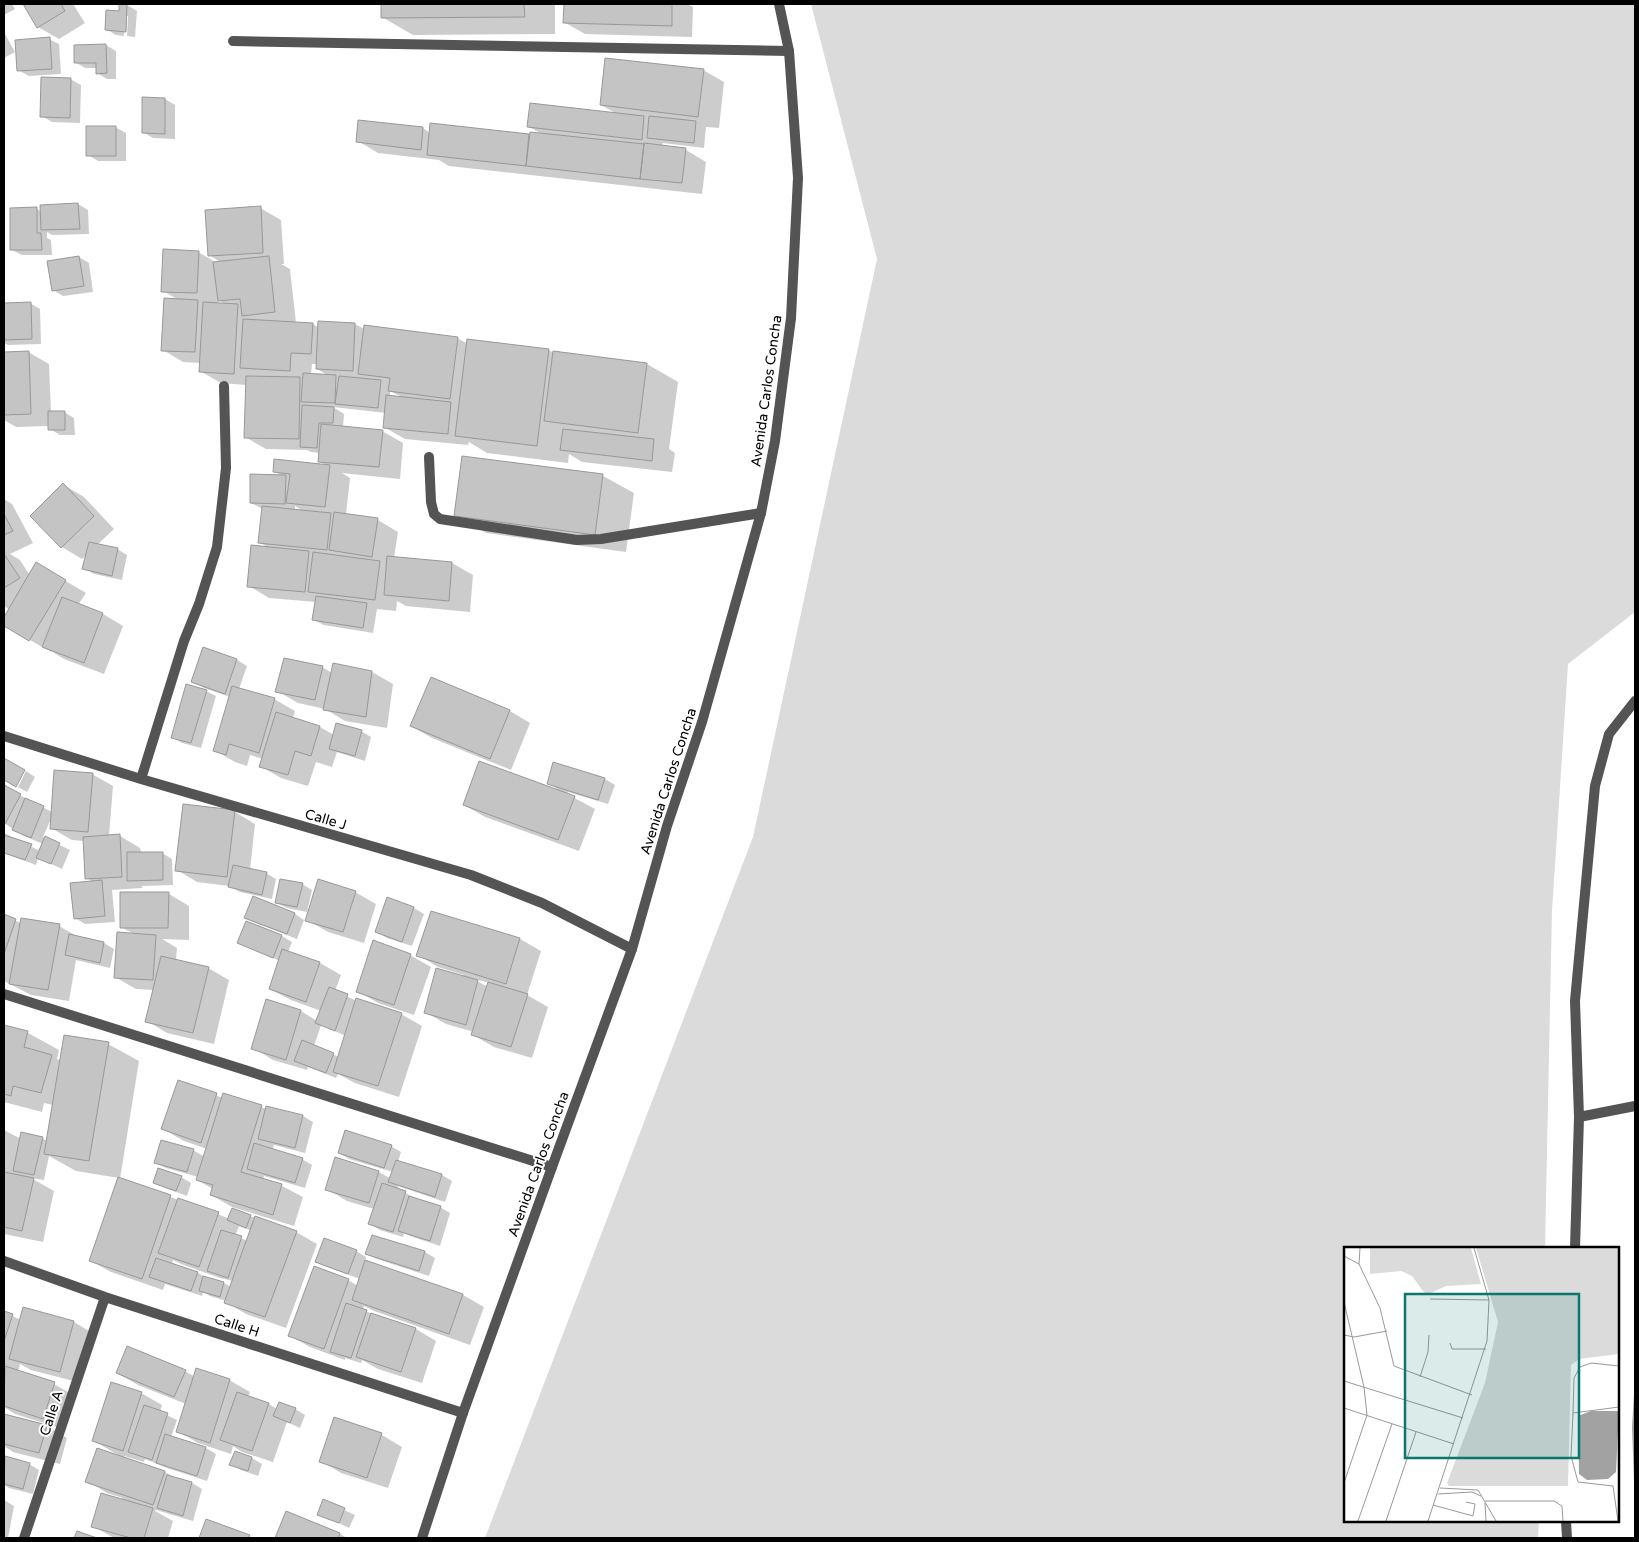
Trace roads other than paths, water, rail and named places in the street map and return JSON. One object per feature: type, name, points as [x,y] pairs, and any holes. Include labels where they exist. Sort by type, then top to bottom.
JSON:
[{"type":"street","name":"Avenida Carlos Concha","points":[[422,1538],[463,1413],[632,949],[668,826],[702,722],[761,513],[775,441],[791,318],[798,178],[788,50],[779,4]]},
{"type":"street","points":[[233,41],[788,50]]},
{"type":"street","points":[[141,779],[184,641],[199,604],[217,547],[226,468],[224,386]]},
{"type":"street","points":[[429,457],[430,502],[434,514],[440,519],[554,537],[601,539],[761,513]]},
{"type":"street","points":[[1575,1247],[1579,1117],[1575,1000],[1595,786],[1609,734],[1635,701]]},
{"type":"street","name":"Calle J","points":[[4,736],[141,779],[471,875],[542,903],[632,949]]},
{"type":"street","points":[[4,994],[552,1167]]},
{"type":"street","points":[[1579,1117],[1635,1106]]},
{"type":"street","name":"Calle H","points":[[4,1261],[105,1297],[463,1413]]},
{"type":"street","name":"Calle A","points":[[24,1538],[105,1297]]},
{"type":"street","points":[[1566,1522],[1567,1538]]}]
